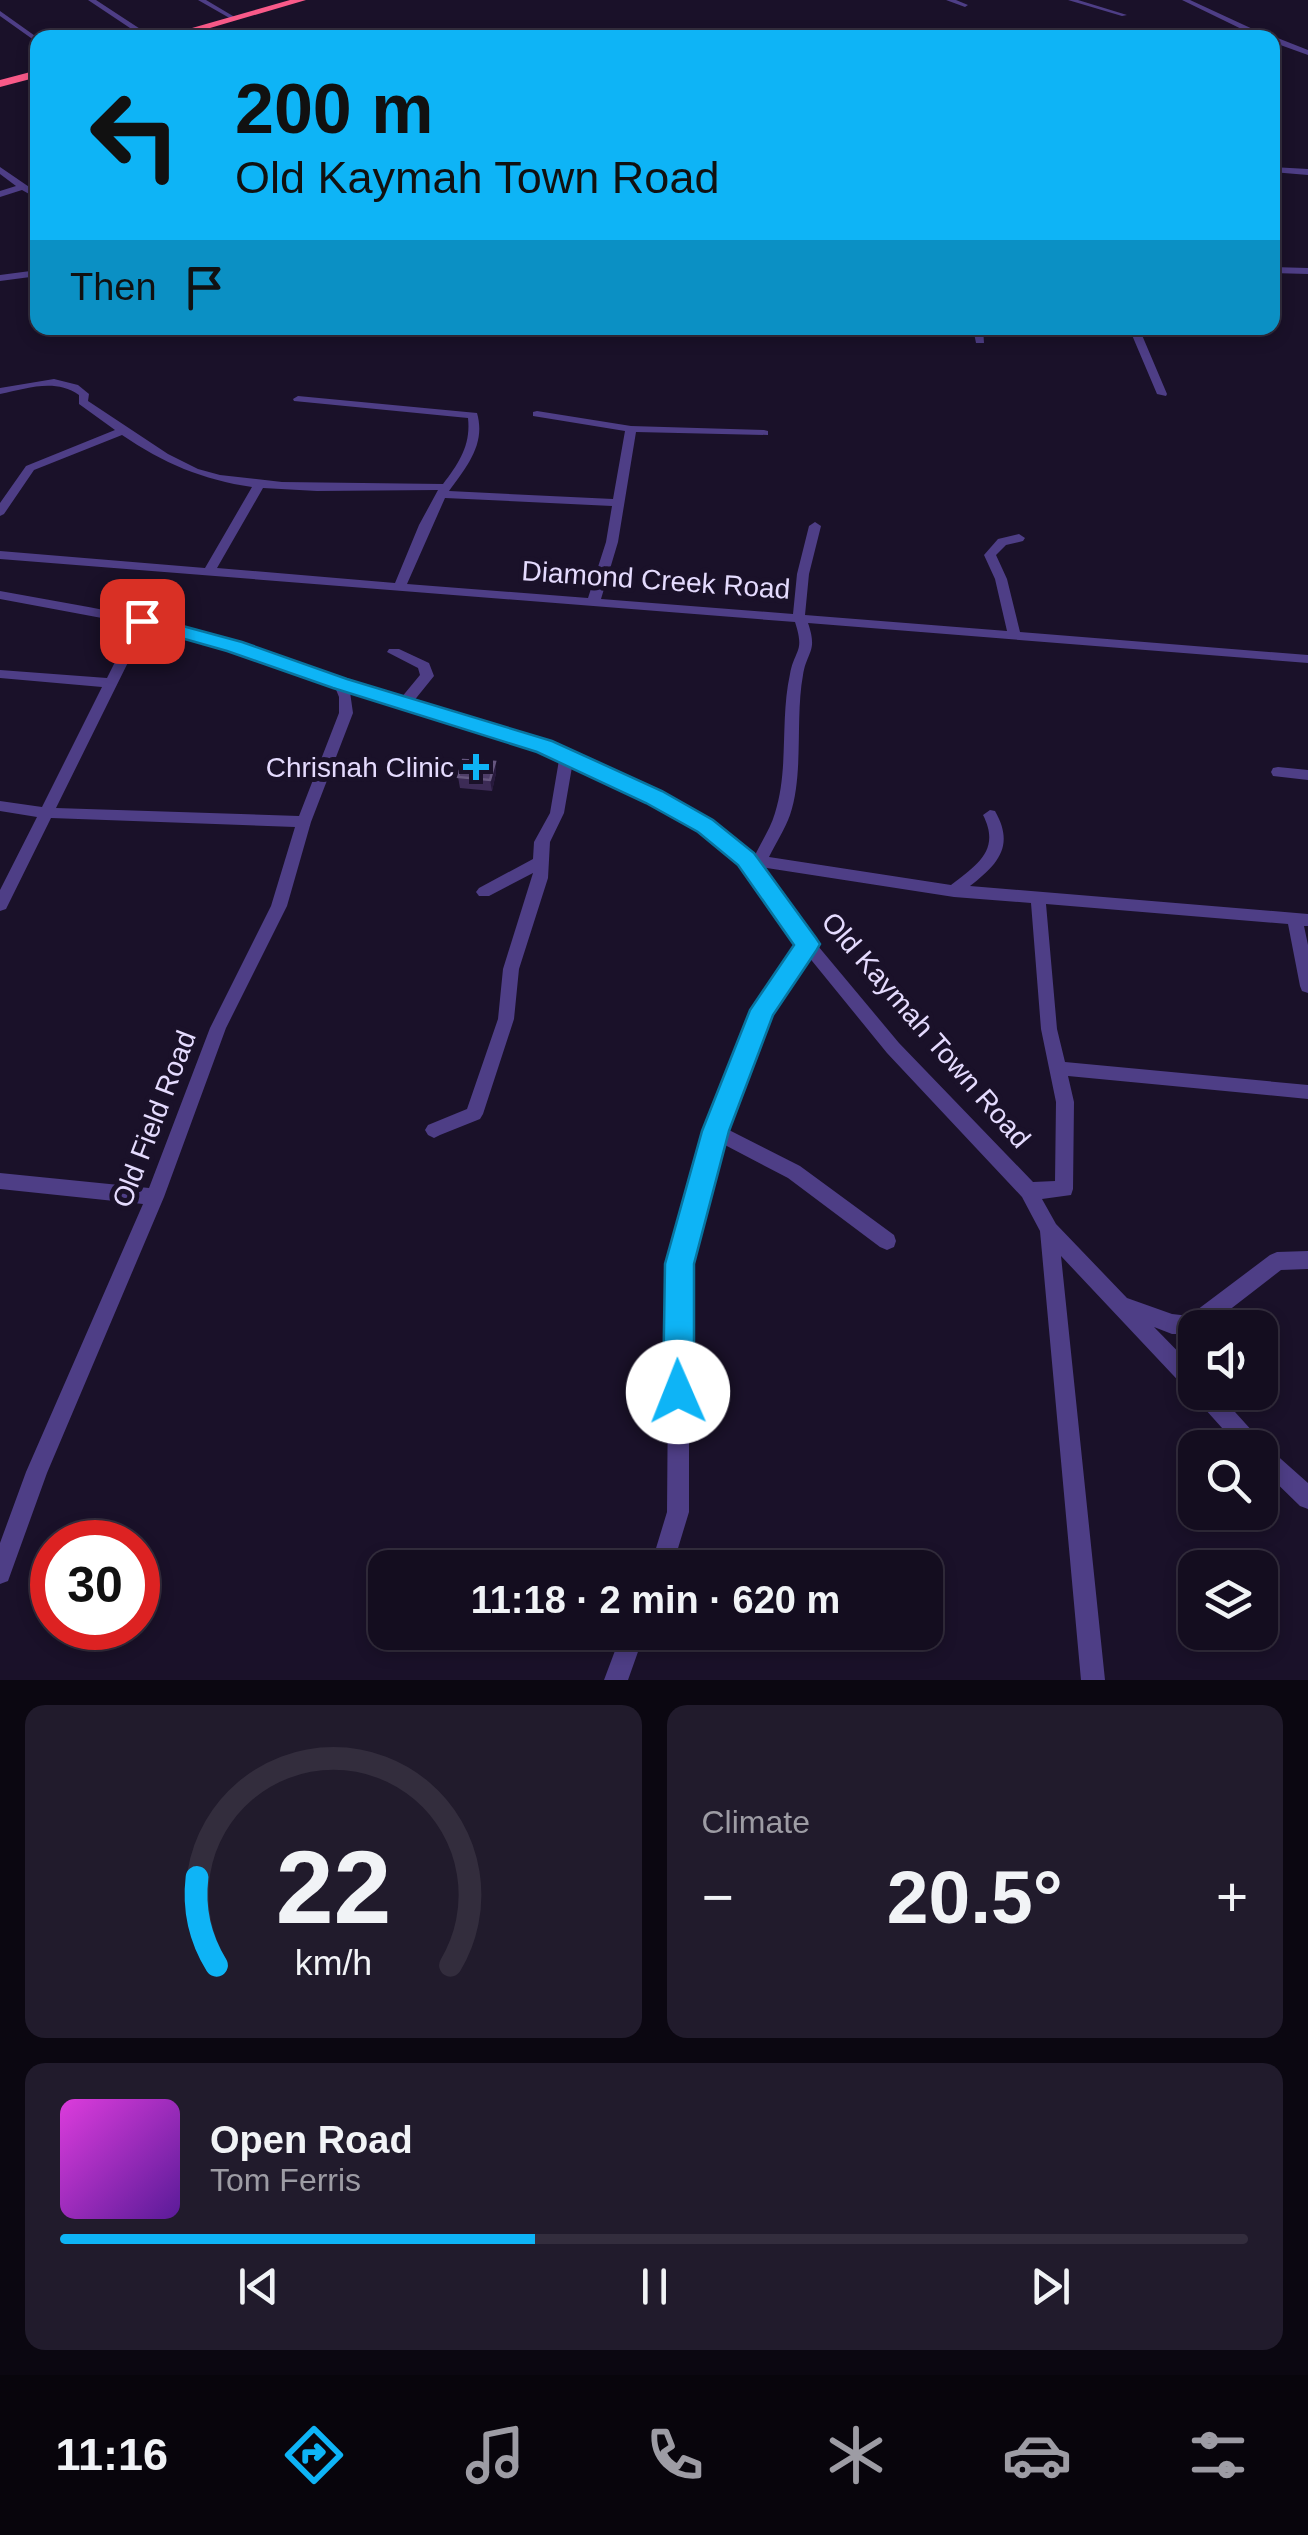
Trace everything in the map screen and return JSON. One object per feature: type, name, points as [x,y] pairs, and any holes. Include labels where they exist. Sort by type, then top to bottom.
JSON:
[{"type":"highway","points":[[193,30],[300,0]]},
{"type":"highway","points":[[0,84],[30,76]]},
{"type":"street","points":[[90,0],[138,30]]},
{"type":"street","points":[[200,0],[235,19]]},
{"type":"street","points":[[949,0],[965,4]]},
{"type":"street","points":[[1072,0],[1124,14]]},
{"type":"street","points":[[1185,0],[1252,30]]},
{"type":"street","points":[[0,13],[30,35]]},
{"type":"street","points":[[1280,42],[1308,53]]},
{"type":"street","points":[[0,170],[30,191]]},
{"type":"street","points":[[1280,170],[1308,172]]},
{"type":"street","points":[[0,194],[24,186]]},
{"type":"street","points":[[1280,270],[1308,271]]},
{"type":"street","points":[[0,278],[30,274]]},
{"type":"street","points":[[979,335],[980,341]]},
{"type":"street","points":[[1137,335],[1162,394]]},
{"type":"street","points":[[0,390],[68,384],[84,394],[83,402],[121,432],[198,473],[260,483],[444,490],[619,503]]},
{"type":"street","points":[[298,400],[473,414],[475,435],[470,456],[444,490],[400,586]]},
{"type":"street","points":[[538,414],[632,429],[764,433]]},
{"type":"street","points":[[594,600],[619,503],[632,429]]},
{"type":"street","points":[[0,512],[30,468],[121,432]]},
{"type":"street","points":[[209,570],[260,483]]},
{"type":"street","points":[[815,526],[802,574],[799,616],[806,636],[806,652],[797,669],[794,690],[787,795],[782,816],[753,860],[954,891],[1301,919],[1308,986]]},
{"type":"street","points":[[1015,637],[1001,579],[990,555],[1002,542],[1019,538]]},
{"type":"street","name":"Diamond Creek Road","points":[[0,555],[1308,659]]},
{"type":"street","name":"Old Kaymah Town Road","points":[[0,595],[142,621],[234,646],[567,757],[706,826],[753,860],[808,944],[894,1048],[1029,1191],[1048,1230],[1178,1366]]},
{"type":"street","points":[[0,905],[142,621]]},
{"type":"street","points":[[394,652],[424,666],[427,676],[404,703]]},
{"type":"street","points":[[0,674],[112,683]]},
{"type":"street","name":"Old Field Road","points":[[0,1572],[36,1472],[155,1197],[212,1044],[279,906],[304,822],[346,712],[346,697],[340,684]]},
{"type":"street","points":[[434,1130],[474,1114],[483,1091],[506,1019],[511,969],[540,878],[542,842],[557,813],[567,757]]},
{"type":"street","points":[[1278,772],[1308,775]]},
{"type":"street","points":[[0,806],[48,812],[304,822]]},
{"type":"street","points":[[954,891],[995,854],[999,832],[990,815]]},
{"type":"street","points":[[484,892],[541,862]]},
{"type":"street","points":[[1029,1191],[1064,1188],[1065,1102],[1056,1068],[1038,898]]},
{"type":"street","points":[[666,1550],[678,1512],[679,1264],[715,1131],[762,1010],[808,944]]},
{"type":"street","points":[[1056,1068],[1308,1092]]},
{"type":"street","points":[[715,1131],[794,1172],[888,1241]]},
{"type":"street","points":[[0,1181],[155,1197]]},
{"type":"street","points":[[1048,1230],[1093,1680]]},
{"type":"street","points":[[1120,1304],[1172,1324],[1192,1326],[1277,1262],[1308,1260]]},
{"type":"street","points":[[1220,1410],[1239,1430]]},
{"type":"street","points":[[1278,1469],[1308,1498]]},
{"type":"street","points":[[616,1680],[627,1650]]},
{"type":"building","points":[[463,760],[495,762],[490,780],[458,777]]},
{"type":"place","name":"Chrisnah Clinic","points":[[476,767]]},
{"type":"route","points":[[142,621],[234,646],[340,684],[544,746],[654,797],[706,826],[746,859],[808,944],[762,1010],[715,1131],[679,1264],[678,1392]]}]
